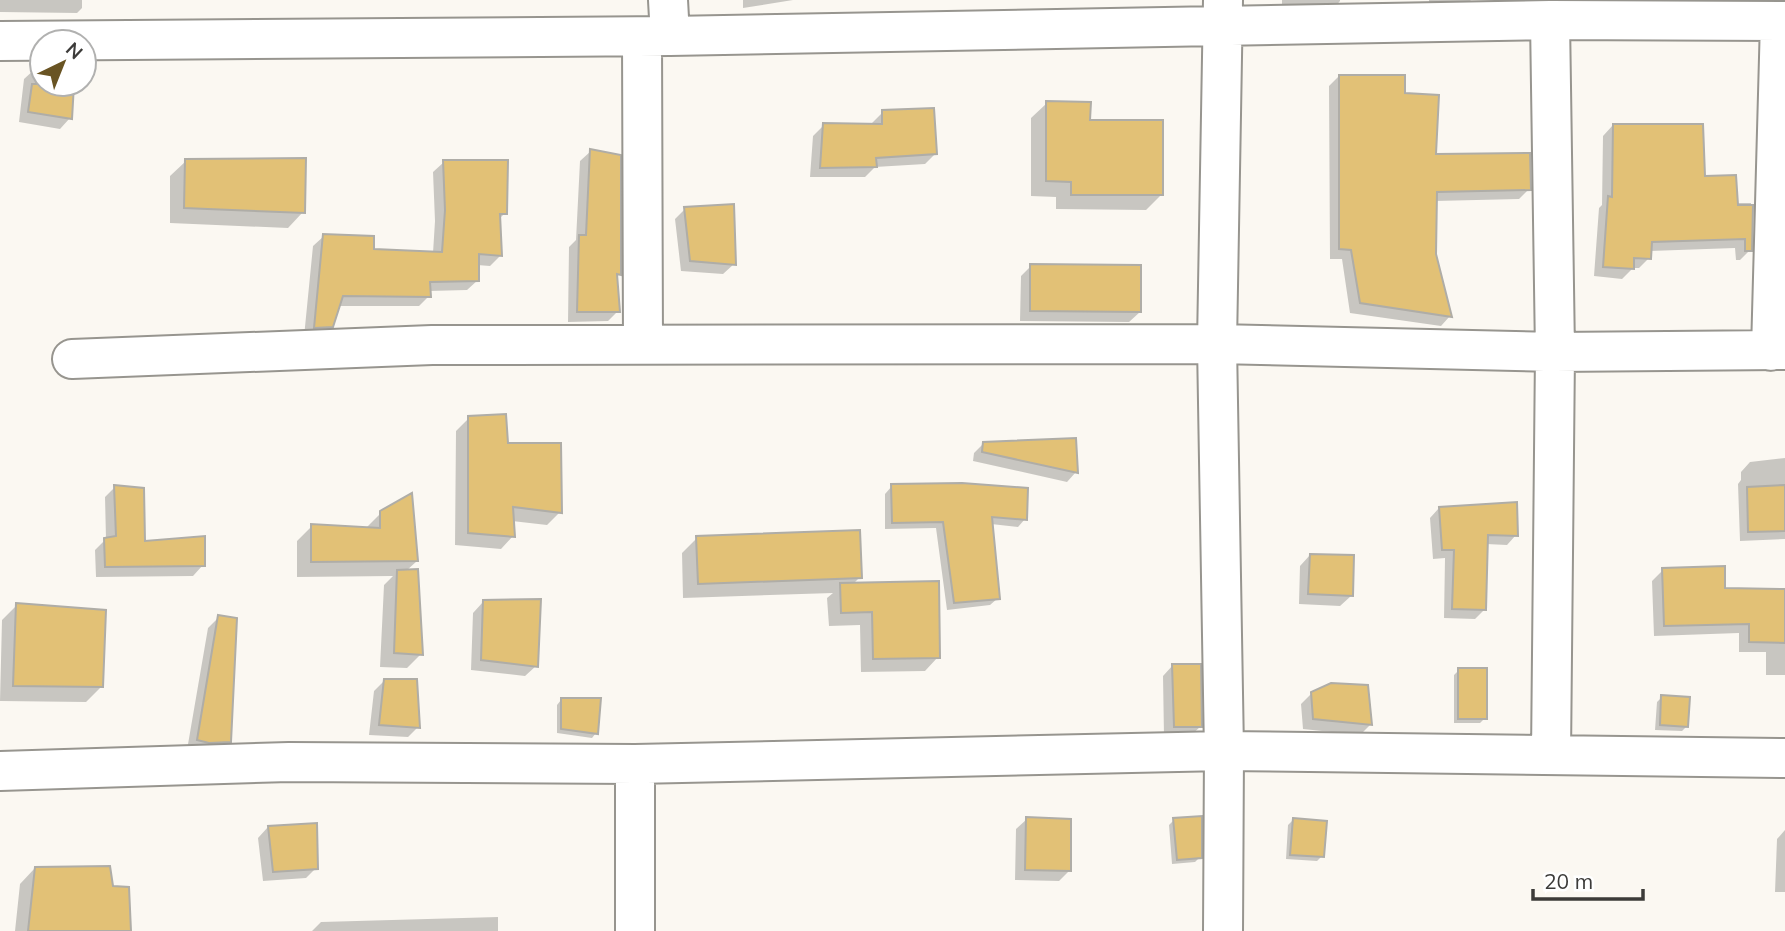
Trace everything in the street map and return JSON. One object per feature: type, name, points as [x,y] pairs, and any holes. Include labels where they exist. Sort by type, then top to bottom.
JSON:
[{"type":"street","points":[[1222,12],[1217,344],[1224,751],[1223,931]]},
{"type":"street","points":[[0,41],[1222,12],[1782,21],[1778,350],[1555,352],[1217,344],[432,345],[72,359]]},
{"type":"street","points":[[1550,19],[1555,352],[1551,755]]},
{"type":"street","points":[[643,344],[660,24]]},
{"type":"street","points":[[0,771],[289,762],[635,764],[1224,751],[1785,758]]},
{"type":"street","points":[[635,764],[635,931]]},
{"type":"building","points":[[1339,75],[1405,75],[1405,93],[1439,95],[1436,154],[1530,153],[1531,190],[1437,192],[1436,254],[1452,317],[1360,303],[1351,250],[1339,249]]},
{"type":"building","points":[[30,98],[73,98],[72,119],[28,112]]},
{"type":"building","points":[[1046,101],[1091,102],[1090,120],[1163,120],[1163,195],[1071,195],[1071,182],[1046,181]]},
{"type":"building","points":[[934,108],[937,154],[876,158],[877,167],[820,168],[823,123],[882,124],[882,110]]},
{"type":"building","points":[[1613,124],[1703,124],[1705,176],[1736,175],[1738,205],[1753,205],[1752,251],[1745,251],[1745,239],[1652,242],[1651,259],[1634,258],[1634,269],[1603,267],[1608,196],[1612,197]]},
{"type":"building","points":[[590,149],[621,155],[621,275],[617,274],[620,312],[577,312],[579,235],[586,235]]},
{"type":"building","points":[[306,158],[305,213],[184,208],[185,159]]},
{"type":"building","points":[[443,160],[508,160],[507,214],[500,214],[502,256],[479,254],[479,281],[430,282],[431,297],[343,296],[333,327],[314,328],[323,234],[374,236],[374,249],[442,252],[445,210]]},
{"type":"building","points":[[734,204],[736,265],[690,261],[684,207]]},
{"type":"building","points":[[1030,264],[1141,265],[1141,312],[1030,311]]},
{"type":"building","points":[[506,414],[508,443],[561,443],[562,513],[513,507],[515,537],[468,533],[468,416]]},
{"type":"building","points":[[1076,438],[1078,473],[982,452],[983,442]]},
{"type":"building","points":[[962,483],[1028,488],[1027,520],[992,517],[1000,599],[954,603],[943,522],[892,523],[891,484]]},
{"type":"building","points":[[114,485],[144,488],[145,541],[205,536],[205,566],[105,567],[104,538],[116,536]]},
{"type":"building","points":[[1785,485],[1785,531],[1748,532],[1747,487]]},
{"type":"building","points":[[412,493],[418,561],[311,562],[311,524],[380,528],[380,511]]},
{"type":"building","points":[[1517,502],[1518,536],[1488,535],[1486,610],[1452,609],[1454,550],[1442,550],[1439,507]]},
{"type":"building","points":[[860,530],[862,578],[698,584],[696,536]]},
{"type":"building","points":[[1310,554],[1354,555],[1353,596],[1308,594]]},
{"type":"building","points":[[1725,566],[1725,588],[1785,589],[1785,643],[1749,642],[1749,624],[1664,626],[1662,568]]},
{"type":"building","points":[[418,569],[423,655],[394,653],[397,570]]},
{"type":"building","points":[[939,581],[940,658],[873,659],[872,612],[841,613],[840,583]]},
{"type":"building","points":[[541,599],[538,667],[481,660],[483,600]]},
{"type":"building","points":[[16,603],[106,610],[103,687],[13,686]]},
{"type":"building","points":[[218,615],[237,618],[231,742],[209,743],[197,740]]},
{"type":"building","points":[[1172,664],[1201,664],[1202,727],[1174,727]]},
{"type":"building","points":[[1458,668],[1487,668],[1487,719],[1458,719]]},
{"type":"building","points":[[384,679],[417,679],[420,728],[379,725]]},
{"type":"building","points":[[1331,683],[1368,685],[1372,725],[1313,719],[1311,692]]},
{"type":"building","points":[[1661,695],[1690,697],[1688,727],[1660,725]]},
{"type":"building","points":[[561,698],[601,698],[598,734],[561,729]]},
{"type":"building","points":[[1202,816],[1202,858],[1177,860],[1173,818]]},
{"type":"building","points":[[1026,817],[1071,819],[1071,871],[1025,870]]},
{"type":"building","points":[[1293,818],[1327,821],[1324,857],[1290,855]]},
{"type":"building","points":[[317,823],[318,869],[273,872],[268,826]]},
{"type":"building","points":[[110,866],[113,886],[129,887],[131,931],[28,931],[35,867]]}]
